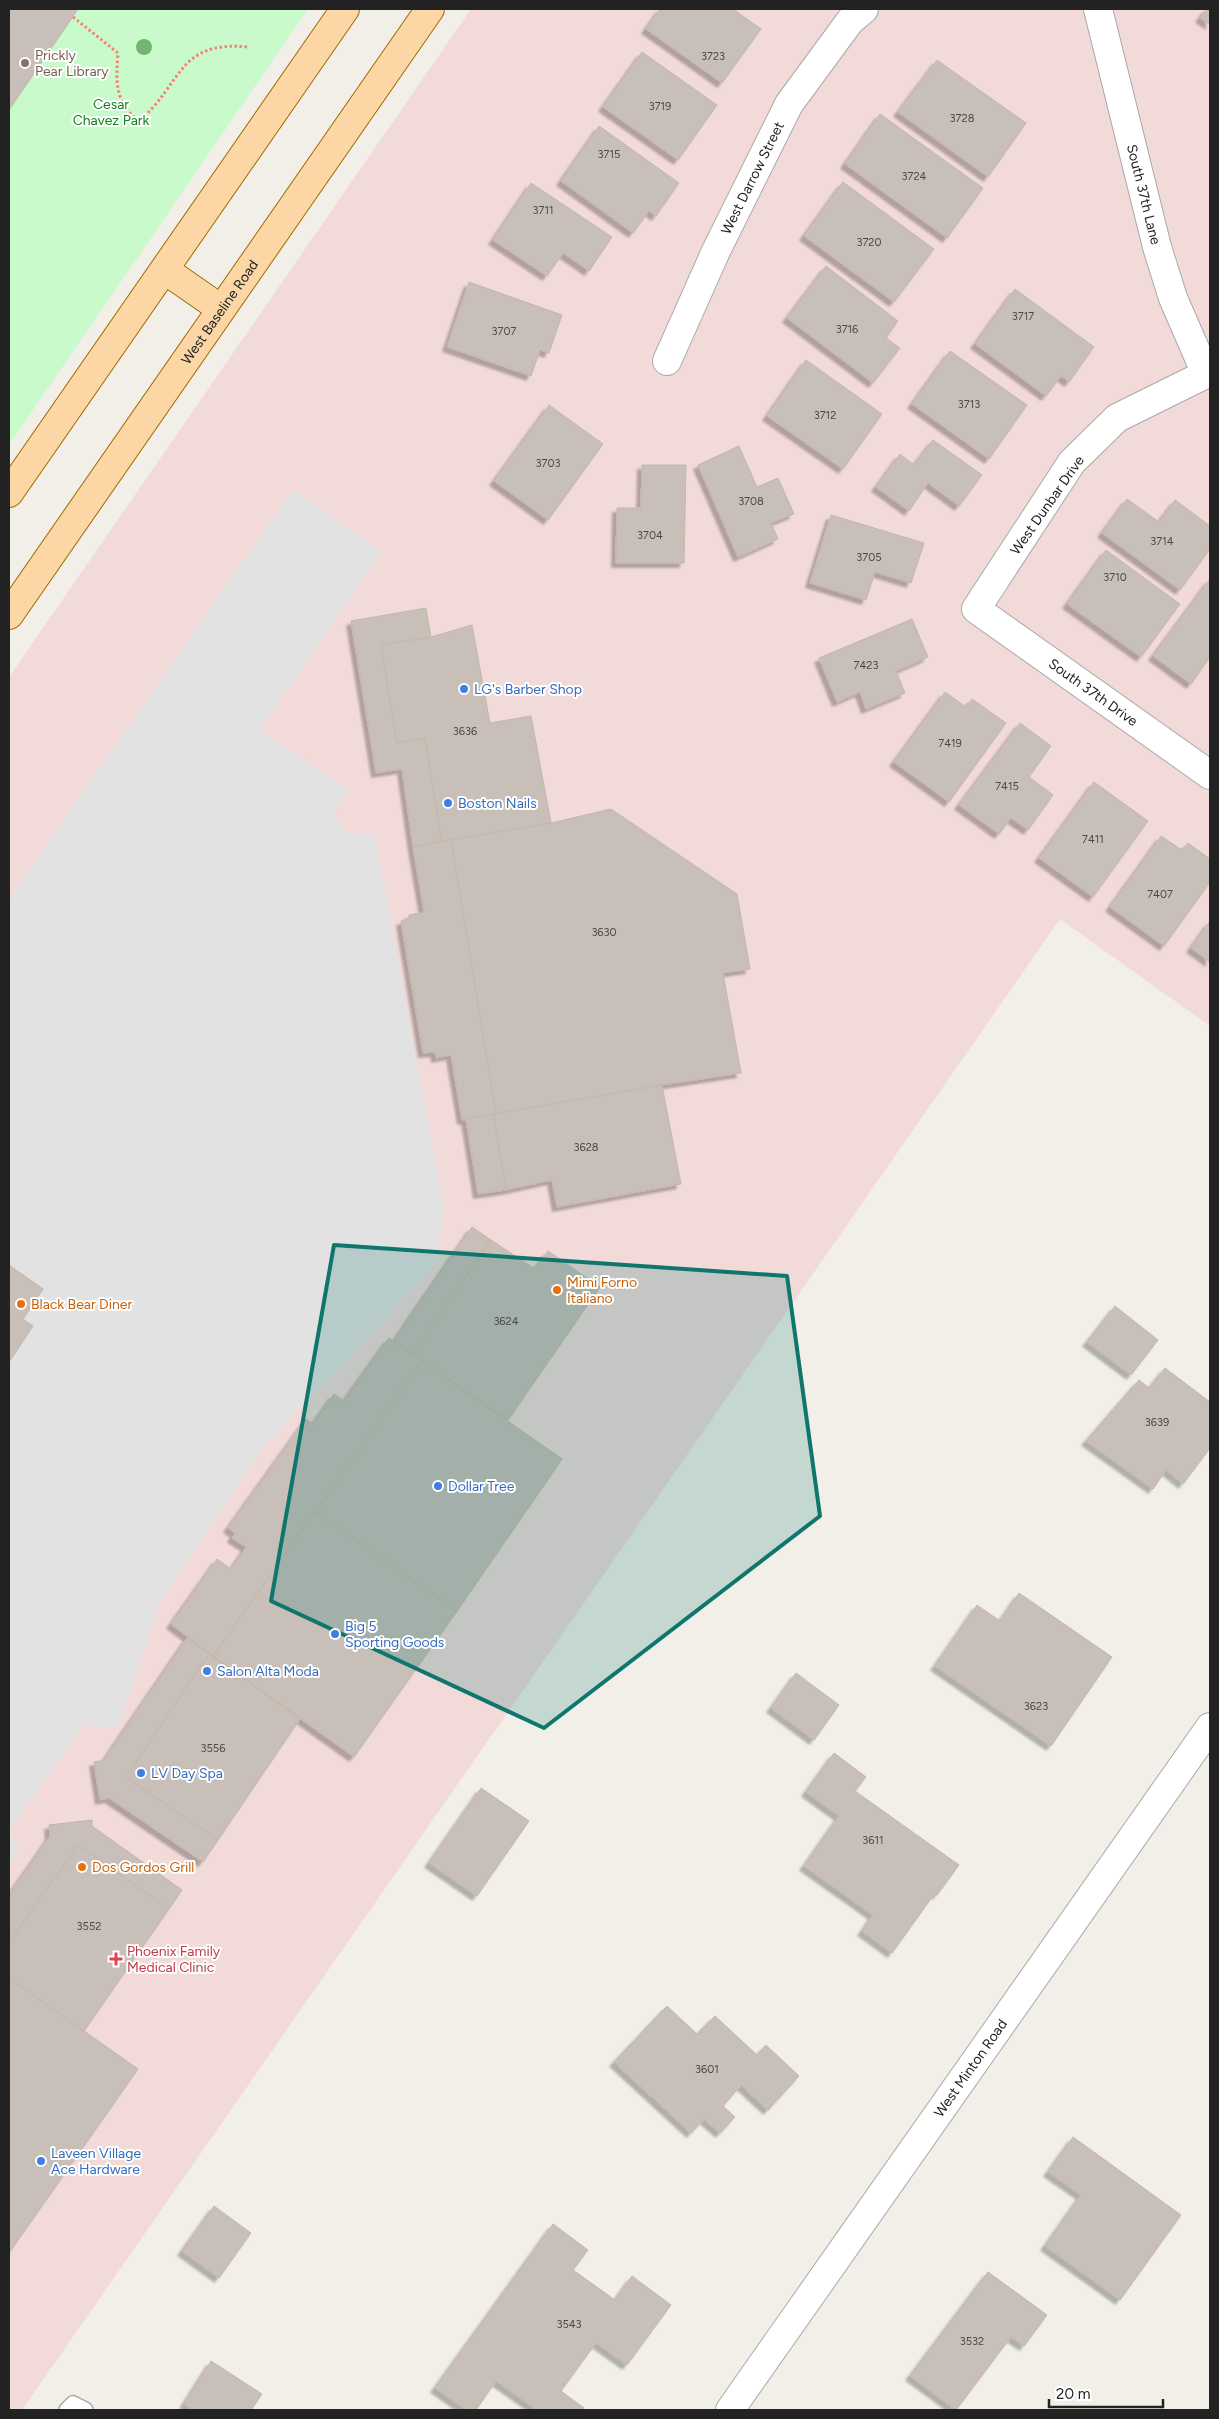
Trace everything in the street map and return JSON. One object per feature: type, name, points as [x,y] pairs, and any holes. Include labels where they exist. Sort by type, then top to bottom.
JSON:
[{"type":"main road","points":[[9,493],[345,9]]},
{"type":"main road","name":"West Baseline Road","points":[[9,615],[430,9]]},
{"type":"main road","points":[[165,270],[221,309]]},
{"type":"street","name":"West Darrow Street","points":[[667,361],[716,251],[789,104],[850,21],[864,9]]},
{"type":"street","name":"South 37th Lane","points":[[1098,9],[1157,247],[1174,298],[1208,373]]},
{"type":"street","name":"West Dunbar Drive","points":[[976,609],[1072,462],[1117,418],[1208,373]]},
{"type":"street","name":"South 37th Drive","points":[[976,609],[1210,775]]},
{"type":"street","name":"West Minton Road","points":[[730,2410],[1210,1727]]},
{"type":"lane","points":[[67,2410],[73,2404],[85,2410]]},
{"type":"path","points":[[73,17],[118,53],[116,86],[127,113],[139,121],[185,64],[204,51],[228,45],[248,47]]},
{"type":"highlighted area","points":[[334,1245],[787,1276],[820,1516],[544,1728],[271,1601]]},
{"type":"shaded area","points":[[471,9],[1210,9],[1210,1026],[1060,919],[22,2410],[9,2410],[9,677]]},
{"type":"shaded area","points":[[293,489],[382,552],[259,730],[350,790],[334,812],[346,833],[375,835],[444,1209],[437,1261],[354,1352],[263,1447],[161,1599],[118,1727],[82,1726],[10,1830],[19,1854],[9,1864],[9,899]]},
{"type":"green space","name":"Cesar Chavez Park","points":[[9,9],[308,9],[9,445]]},
{"type":"building","name":"Prickly Pear Library","points":[[9,9],[78,9],[9,110]]},
{"type":"building","points":[[660,9],[733,9],[761,29],[722,83],[646,29]]},
{"type":"building","points":[[1206,9],[1210,9],[1210,25],[1200,18]]},
{"type":"building","points":[[642,52],[717,105],[678,160],[603,107]]},
{"type":"building","points":[[937,60],[1026,123],[988,177],[898,112]]},
{"type":"building","points":[[880,114],[983,188],[947,238],[845,164]]},
{"type":"building","points":[[599,126],[679,183],[656,216],[649,211],[633,233],[561,181]]},
{"type":"building","points":[[843,182],[934,249],[894,302],[804,236]]},
{"type":"building","points":[[531,183],[612,237],[589,271],[563,253],[547,276],[493,240]]},
{"type":"building","points":[[826,266],[898,321],[886,338],[900,348],[873,383],[787,318]]},
{"type":"building","points":[[469,282],[562,315],[549,353],[540,350],[531,376],[447,347]]},
{"type":"building","points":[[1015,289],[1094,347],[1069,382],[1061,376],[1046,396],[975,344]]},
{"type":"building","points":[[950,351],[1027,405],[989,459],[912,404]]},
{"type":"building","points":[[806,360],[882,414],[843,469],[767,416]]},
{"type":"building","points":[[549,405],[603,444],[548,520],[494,481]]},
{"type":"building","points":[[933,440],[982,475],[959,506],[928,483],[909,511],[876,487],[900,454],[914,465]]},
{"type":"building","points":[[739,446],[757,487],[778,478],[794,514],[771,523],[778,539],[738,557],[698,465]]},
{"type":"building","points":[[642,465],[686,465],[684,563],[616,563],[617,508],[641,508]]},
{"type":"building","points":[[1127,499],[1159,522],[1175,500],[1210,526],[1210,549],[1180,590],[1102,533]]},
{"type":"building","points":[[831,515],[924,543],[911,583],[875,572],[866,600],[810,583]]},
{"type":"building","points":[[1106,550],[1180,604],[1141,657],[1067,604]]},
{"type":"building","points":[[1210,579],[1210,657],[1191,684],[1153,656]]},
{"type":"building","points":[[426,608],[431,637],[381,645],[397,743],[425,738],[442,842],[413,847],[402,769],[376,773],[351,621]]},
{"type":"building","points":[[912,619],[928,657],[896,671],[905,693],[866,709],[860,692],[837,702],[819,658]]},
{"type":"building","points":[[472,625],[490,723],[531,716],[551,823],[442,842],[425,738],[397,743],[381,645],[431,637]]},
{"type":"building","points":[[945,692],[966,707],[972,699],[1006,723],[949,802],[894,762]]},
{"type":"building","points":[[1020,723],[1051,746],[1029,777],[1053,795],[1028,830],[1011,818],[999,834],[959,805]]},
{"type":"building","points":[[1094,782],[1148,821],[1093,897],[1039,858]]},
{"type":"building","points":[[611,809],[737,894],[750,969],[723,973],[741,1073],[496,1114],[451,840],[551,823]]},
{"type":"building","points":[[1161,836],[1182,850],[1188,843],[1210,859],[1210,882],[1164,946],[1110,907]]},
{"type":"building","points":[[451,840],[496,1114],[462,1120],[451,1055],[436,1058],[435,1052],[423,1053],[401,921],[409,919],[409,915],[424,912],[413,847]]},
{"type":"building","points":[[1210,921],[1210,962],[1191,948]]},
{"type":"building","points":[[662,1085],[681,1184],[557,1207],[552,1180],[506,1190],[493,1114]]},
{"type":"building","points":[[493,1114],[506,1190],[478,1194],[466,1119]]},
{"type":"building","points":[[472,1227],[491,1240],[413,1355],[394,1341]]},
{"type":"building","points":[[491,1240],[535,1269],[548,1251],[600,1287],[508,1420],[413,1355]]},
{"type":"building","name":"Black Bear Diner","points":[[9,1265],[43,1289],[23,1319],[33,1326],[9,1362]]},
{"type":"building","points":[[1115,1306],[1158,1340],[1131,1375],[1087,1342]]},
{"type":"building","points":[[389,1338],[422,1361],[213,1656],[171,1624],[217,1559],[231,1569],[246,1547],[232,1538],[235,1533],[228,1528],[306,1419],[313,1424],[334,1394],[344,1401]]},
{"type":"building","name":"Dollar Tree","points":[[422,1361],[562,1459],[457,1611],[315,1512]]},
{"type":"building","points":[[1165,1368],[1210,1402],[1210,1448],[1183,1484],[1166,1470],[1153,1489],[1086,1441],[1139,1380],[1149,1388]]},
{"type":"building","name":"Big 5 Sporting Goods","points":[[315,1512],[457,1611],[354,1757],[213,1656]]},
{"type":"building","points":[[1019,1593],[1112,1657],[1051,1746],[935,1666],[977,1605],[1000,1621]]},
{"type":"building","points":[[187,1638],[209,1654],[126,1777],[218,1840],[203,1862],[109,1798],[100,1800],[94,1762],[104,1760]]},
{"type":"building","points":[[209,1654],[300,1719],[218,1840],[126,1777]]},
{"type":"building","points":[[796,1673],[839,1705],[814,1740],[771,1708]]},
{"type":"building","points":[[834,1753],[866,1777],[855,1791],[959,1865],[937,1895],[935,1893],[892,1953],[862,1931],[873,1915],[804,1866],[839,1816],[806,1792]]},
{"type":"building","points":[[481,1788],[529,1821],[477,1896],[429,1863]]},
{"type":"building","points":[[92,1820],[92,1826],[182,1890],[169,1909],[78,1845],[9,1943],[9,1895],[50,1836],[49,1825]]},
{"type":"building","points":[[78,1845],[169,1909],[84,2031],[9,1978],[9,1943]]},
{"type":"building","name":"Laveen Village Ace Hardware","points":[[9,1978],[138,2069],[9,2253]]},
{"type":"building","points":[[667,2006],[697,2034],[715,2016],[757,2055],[766,2045],[799,2076],[768,2110],[741,2085],[723,2106],[735,2117],[720,2133],[704,2119],[691,2133],[614,2062]]},
{"type":"building","points":[[1073,2137],[1181,2215],[1120,2300],[1045,2246],[1081,2195],[1048,2172]]},
{"type":"building","points":[[214,2206],[251,2233],[219,2278],[182,2251]]},
{"type":"building","points":[[553,2224],[588,2250],[573,2270],[615,2300],[632,2276],[671,2305],[627,2365],[596,2343],[561,2391],[584,2408],[582,2410],[537,2410],[496,2381],[476,2410],[466,2410],[435,2388]]},
{"type":"building","points":[[988,2272],[1047,2315],[1024,2346],[1011,2337],[956,2410],[910,2376]]},
{"type":"building","points":[[211,2361],[262,2394],[251,2410],[193,2410],[184,2404]]},
{"type":"place","name":"Prickly Pear Library","points":[[25,63]]},
{"type":"place","name":"LG's Barber Shop","points":[[464,689]]},
{"type":"place","name":"Boston Nails","points":[[448,803]]},
{"type":"place","name":"Mimi Forno Italiano","points":[[557,1290]]},
{"type":"place","name":"Black Bear Diner","points":[[21,1304]]},
{"type":"place","name":"Dollar Tree","points":[[438,1486]]},
{"type":"place","name":"Big 5 Sporting Goods","points":[[335,1634]]},
{"type":"place","name":"Salon Alta Moda","points":[[207,1671]]},
{"type":"place","name":"LV Day Spa","points":[[141,1773]]},
{"type":"place","name":"Dos Gordos Grill","points":[[82,1867]]},
{"type":"place","name":"Phoenix Family Medical Clinic","points":[[116,1959]]},
{"type":"place","name":"Laveen Village Ace Hardware","points":[[41,2161]]}]
